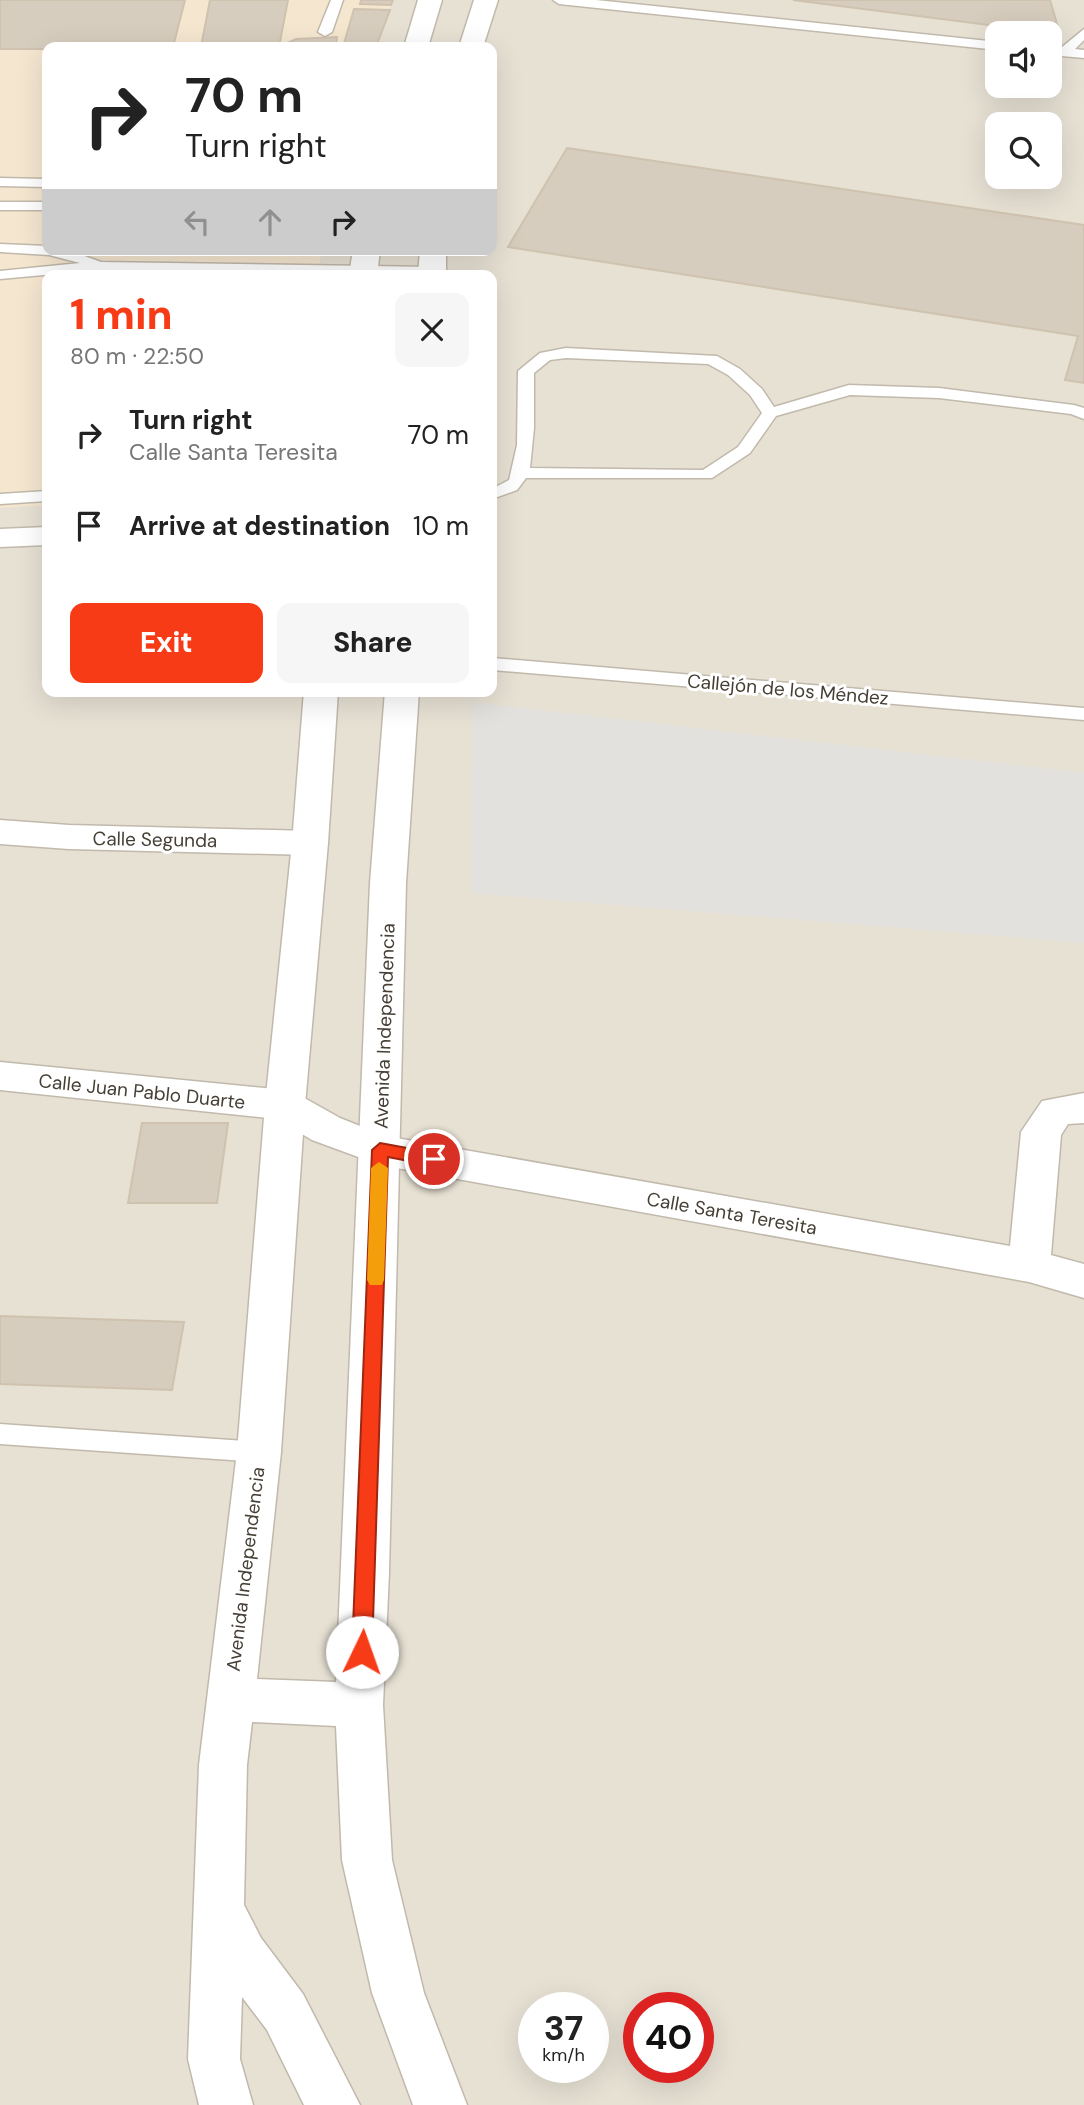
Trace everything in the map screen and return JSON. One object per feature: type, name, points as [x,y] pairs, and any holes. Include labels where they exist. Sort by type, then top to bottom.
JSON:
[{"type":"street","points":[[417,42],[430,0]]},
{"type":"street","points":[[473,42],[486,0]]},
{"type":"street","points":[[0,538],[42,536]]},
{"type":"street","name":"Avenida Independencia","points":[[226,2105],[214,2059],[216,1903],[223,1765],[259,1452],[285,1105],[310,843],[321,697]]},
{"type":"street","name":"Avenida Independencia","points":[[402,697],[388,883],[367,1559],[359,1705],[367,1860],[398,1993],[440,2105]]},
{"type":"street","name":"Calle Segunda","points":[[0,832],[69,837],[310,843]]},
{"type":"street","name":"Calle Juan Pablo Duarte","points":[[0,1076],[285,1105]]},
{"type":"street","name":"Calle Santa Teresita","points":[[285,1105],[326,1129],[380,1150],[1029,1266],[1084,1281]]},
{"type":"street","points":[[1029,1266],[1041,1132],[1056,1111],[1084,1108]]},
{"type":"street","points":[[230,1699],[359,1705]]},
{"type":"street","name":"Avenida Independencia","points":[[216,1903],[243,1956],[285,2012],[333,2105]]},
{"type":"lane","points":[[325,32],[337,0]]},
{"type":"lane","points":[[559,0],[985,45]]},
{"type":"lane","points":[[1062,48],[1084,33]]},
{"type":"lane","points":[[1062,52],[1084,54]]},
{"type":"lane","points":[[0,182],[42,183]]},
{"type":"lane","points":[[0,206],[42,205]]},
{"type":"lane","points":[[0,248],[42,249]]},
{"type":"lane","points":[[79,256],[98,266]]},
{"type":"lane","points":[[54,270],[98,266],[432,265]]},
{"type":"lane","points":[[0,275],[42,271]]},
{"type":"lane","points":[[497,493],[506,490],[516,482],[520,473],[523,458],[526,371],[545,356],[566,354],[711,359],[734,372],[756,392],[770,413]]},
{"type":"lane","points":[[520,473],[706,475],[724,467],[751,445],[770,413],[849,390],[939,393],[1074,410],[1084,414]]},
{"type":"lane","points":[[0,499],[42,496]]},
{"type":"lane","name":"Callejón de los Méndez","points":[[497,664],[1084,714]]},
{"type":"lane","points":[[0,1434],[259,1452]]},
{"type":"shaded area","points":[[0,0],[1084,0],[1084,2105],[0,2105]]},
{"type":"shaded area","points":[[0,0],[393,0],[378,42],[42,42],[42,256],[321,256],[319,270],[42,270],[42,505],[0,508]]},
{"type":"shaded area","points":[[472,702],[1084,773],[1084,943],[471,893]]},
{"type":"building","points":[[0,0],[185,0],[174,42],[42,42],[42,49],[0,49]]},
{"type":"building","points":[[210,0],[288,0],[280,42],[202,42]]},
{"type":"building","points":[[361,0],[393,0],[391,5],[360,4]]},
{"type":"building","points":[[793,0],[1050,0],[1056,21],[985,21],[985,24]]},
{"type":"building","points":[[354,9],[390,10],[378,42],[344,42]]},
{"type":"building","points":[[337,37],[336,42],[290,42],[296,39]]},
{"type":"building","points":[[567,148],[1084,225],[1084,383],[1065,380],[1078,336],[508,247]]},
{"type":"building","points":[[142,1123],[228,1123],[217,1203],[128,1203]]},
{"type":"building","points":[[0,1316],[184,1322],[172,1390],[0,1384]]},
{"type":"slow traffic","points":[[376,1280],[379,1168]]},
{"type":"route","points":[[362,1652],[380,1150],[434,1159]]}]
